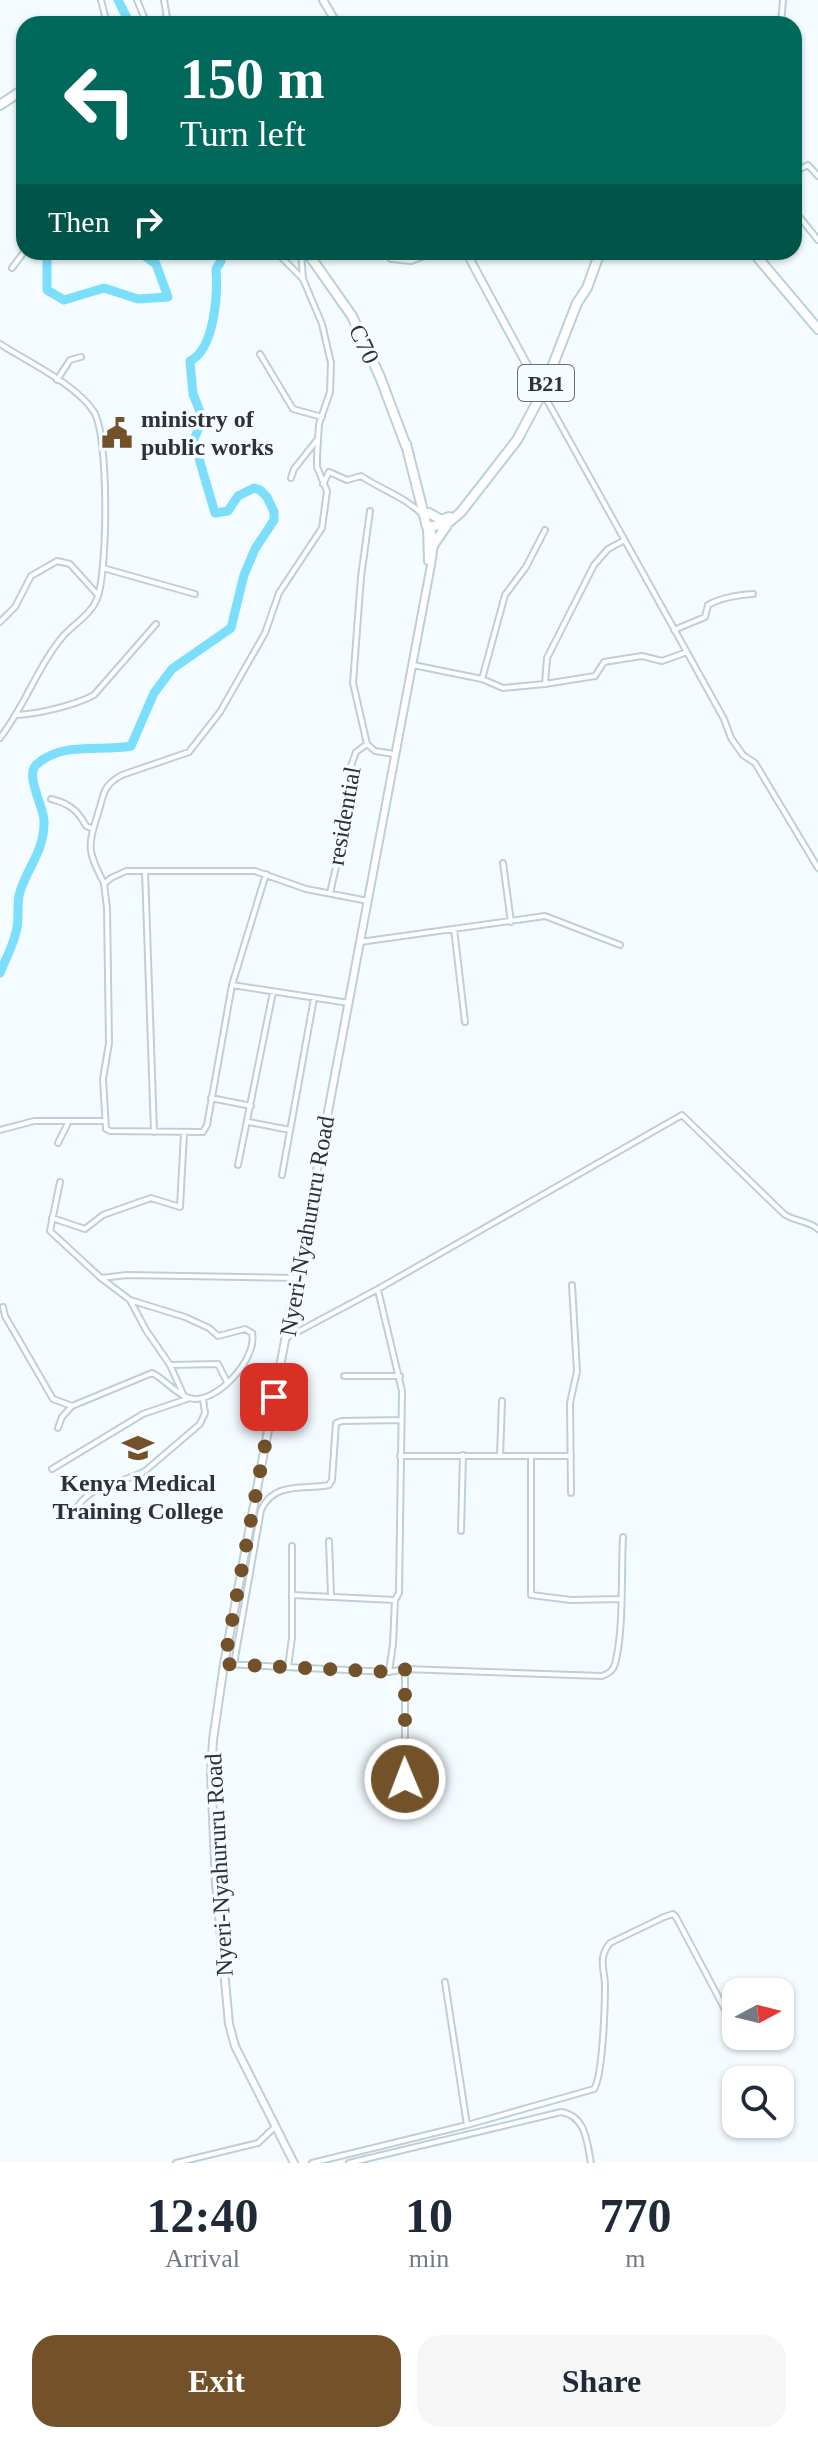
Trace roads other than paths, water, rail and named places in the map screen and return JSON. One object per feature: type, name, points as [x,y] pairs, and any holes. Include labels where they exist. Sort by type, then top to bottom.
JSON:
[{"type":"highway","name":"C70","points":[[310,260],[352,316],[380,377],[420,477],[429,522]]},
{"type":"highway","name":"B21","points":[[434,544],[445,522],[469,502],[517,440],[542,393],[597,260]]},
{"type":"highway","points":[[760,260],[818,329]]},
{"type":"highway","points":[[429,522],[435,519],[445,522]]},
{"type":"main road","points":[[470,260],[542,393]]},
{"type":"main road","name":"Nyeri-Nyahururu Road","points":[[294,2163],[235,2046],[228,2016],[216,1883],[211,1774],[213,1740],[224,1664],[434,544],[429,522]]},
{"type":"main road","name":"Nyeri-Nyahururu Road","points":[[421,612],[429,554],[429,522]]},
{"type":"street","points":[[802,168],[808,165],[818,176]]},
{"type":"street","points":[[802,220],[818,240]]},
{"type":"street","points":[[12,268],[18,260]]},
{"type":"street","points":[[266,874],[232,985],[205,1129],[199,1134],[106,1129],[103,1079],[109,1043],[104,884],[90,849],[92,828],[102,795],[113,780],[189,752],[220,712],[265,633],[279,593],[322,528],[327,491],[317,467],[318,438],[330,392],[331,363],[322,324],[303,279],[284,260]]},
{"type":"street","points":[[303,279],[304,260]]},
{"type":"street","points":[[0,344],[87,403],[98,422],[106,531],[99,596],[94,606],[61,639],[17,715],[0,738]]},
{"type":"street","points":[[260,354],[293,409],[322,417]]},
{"type":"street","points":[[57,380],[70,360],[81,357]]},
{"type":"street","points":[[542,393],[724,719],[731,738],[743,755],[755,763],[818,868]]},
{"type":"street","points":[[291,478],[294,469],[318,438]]},
{"type":"street","points":[[323,484],[329,472],[347,480],[361,476],[383,490],[410,501],[429,522]]},
{"type":"street","points":[[370,511],[361,577],[353,683],[367,744],[375,751],[394,754]]},
{"type":"street","points":[[482,679],[500,606],[545,530]]},
{"type":"street","points":[[545,684],[547,658],[594,565],[608,549],[623,541]]},
{"type":"street","points":[[0,622],[15,607],[31,576],[57,561],[70,564],[99,596]]},
{"type":"street","points":[[103,568],[195,594]]},
{"type":"street","points":[[674,630],[705,617],[708,605],[712,603],[737,595],[753,594]]},
{"type":"street","points":[[17,715],[86,700],[94,695],[156,624]]},
{"type":"street","points":[[411,664],[482,679],[503,688],[595,676],[601,665],[608,661],[642,656],[662,661],[687,652]]},
{"type":"street","name":"residential","points":[[330,893],[344,832],[351,766],[356,752],[367,744]]},
{"type":"street","points":[[51,799],[70,805],[80,813],[86,826],[92,828]]},
{"type":"street","points":[[503,863],[511,922]]},
{"type":"street","points":[[145,871],[154,1132]]},
{"type":"street","points":[[104,884],[119,873],[242,871],[266,874],[287,883],[368,901]]},
{"type":"street","points":[[360,942],[545,916],[620,945]]},
{"type":"street","points":[[454,929],[465,1022]]},
{"type":"street","points":[[232,985],[349,1003]]},
{"type":"street","points":[[238,1165],[273,992]]},
{"type":"street","points":[[282,1175],[314,998]]},
{"type":"street","points":[[211,1098],[251,1106]]},
{"type":"street","points":[[286,1338],[378,1289],[682,1115],[784,1214],[818,1229]]},
{"type":"street","points":[[0,1130],[34,1121],[105,1121]]},
{"type":"street","points":[[248,1122],[290,1130]]},
{"type":"street","points":[[58,1143],[68,1123]]},
{"type":"street","points":[[52,1218],[85,1229],[103,1215],[151,1198],[180,1207],[184,1133]]},
{"type":"street","points":[[58,1428],[62,1417],[72,1406],[152,1373],[187,1397],[203,1399],[218,1393],[238,1371],[250,1351],[252,1333],[245,1329],[218,1336],[209,1328],[185,1317],[130,1300],[101,1278],[50,1231],[60,1182]]},
{"type":"street","points":[[101,1278],[127,1275],[297,1278]]},
{"type":"street","points":[[571,1493],[570,1403],[577,1371],[572,1285]]},
{"type":"street","points":[[378,1289],[400,1376],[399,1593],[395,1600],[389,1672]]},
{"type":"street","points":[[130,1300],[187,1397]]},
{"type":"street","points":[[3,1307],[5,1316],[53,1399],[72,1406]]},
{"type":"street","points":[[170,1365],[218,1364],[227,1382]]},
{"type":"street","points":[[344,1376],[400,1376]]},
{"type":"street","points":[[52,1469],[143,1414],[187,1397]]},
{"type":"street","points":[[74,1513],[80,1500],[102,1485],[145,1471],[200,1424],[205,1413],[203,1399]]},
{"type":"street","points":[[500,1456],[502,1401]]},
{"type":"street","points":[[234,1664],[261,1510],[265,1502],[277,1491],[329,1485],[332,1480],[336,1423],[401,1420]]},
{"type":"street","points":[[461,1531],[463,1455]]},
{"type":"street","points":[[400,1456],[571,1456]]},
{"type":"street","points":[[531,1457],[531,1595],[571,1600],[621,1599]]},
{"type":"street","points":[[224,1664],[389,1672],[405,1669],[602,1676],[615,1666],[623,1537]]},
{"type":"street","points":[[329,1541],[331,1595]]},
{"type":"street","points":[[288,1667],[292,1546]]},
{"type":"street","points":[[292,1595],[395,1600]]},
{"type":"street","points":[[405,1669],[405,1779]]},
{"type":"street","points":[[312,2163],[467,2125],[594,2089],[599,2074],[605,1983],[601,1959],[604,1950],[610,1943],[664,1917],[673,1914],[676,1917],[722,2004]]},
{"type":"street","points":[[445,1982],[467,2125]]},
{"type":"street","points":[[349,2163],[561,2112],[574,2116],[582,2126],[591,2163]]},
{"type":"street","points":[[176,2163],[258,2143],[276,2126]]},
{"type":"waterway","points":[[118,0],[126,16]]},
{"type":"waterway","points":[[47,260],[47,290],[64,300],[104,288],[138,299],[168,297],[156,264],[150,260]]},
{"type":"waterway","points":[[0,973],[16,933],[18,900],[43,832],[43,815],[33,775],[37,764],[59,752],[131,746],[154,693],[172,669],[231,628],[244,575],[255,549],[274,520],[267,497],[254,488],[238,496],[228,511],[215,513],[195,445],[194,439],[203,419],[193,394],[190,361],[198,355],[210,333],[216,269],[221,260]]},
{"type":"place","name":"ministry of public works","points":[[117,433]]},
{"type":"place","name":"Kenya Medical Training College","points":[[138,1448]]}]
